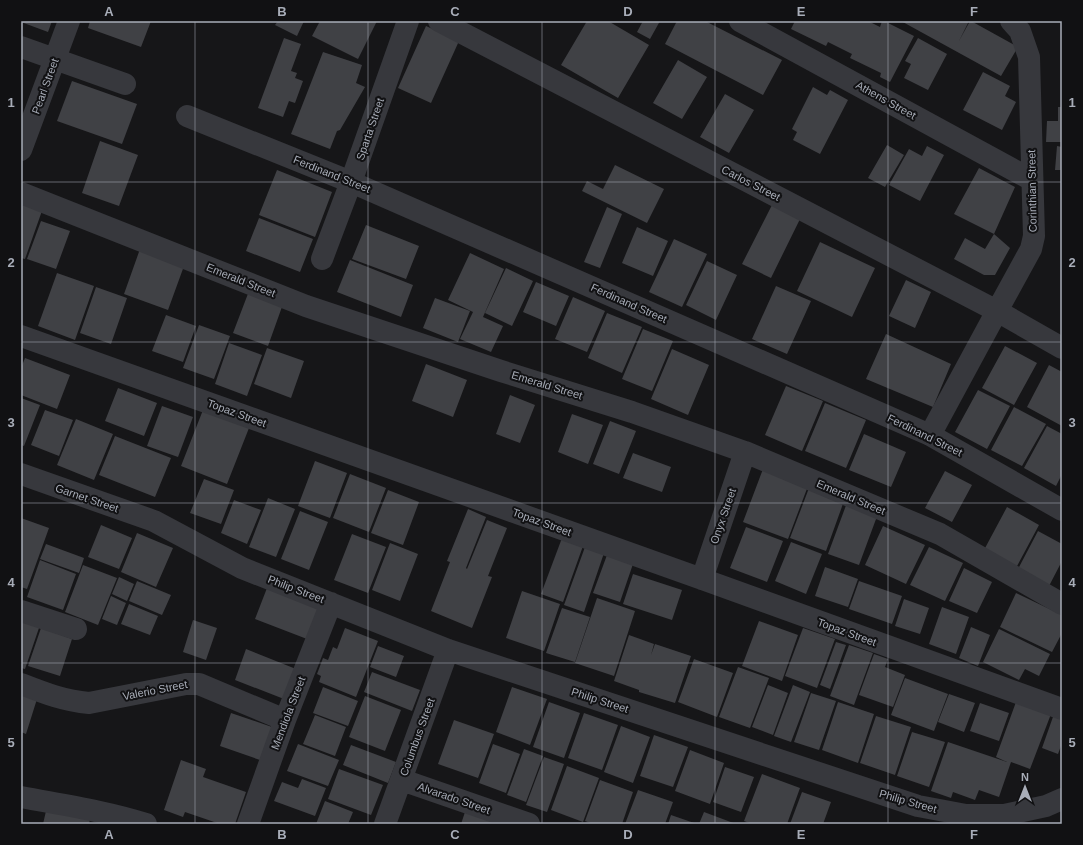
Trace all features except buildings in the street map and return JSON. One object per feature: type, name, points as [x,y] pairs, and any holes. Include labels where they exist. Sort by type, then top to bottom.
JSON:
[{"type":"street","name":"Pearl Street","points":[[21,150],[69,21]]},
{"type":"street","name":"Sparta Street","points":[[322,258],[351,182],[408,21]]},
{"type":"street","name":"Carlos Street","points":[[439,21],[997,311],[1062,348]]},
{"type":"street","name":"Athens Street","points":[[740,21],[1032,180]]},
{"type":"street","name":"Corinthian Street","points":[[930,435],[1031,249],[1034,236],[1029,57],[1020,31],[1011,21]]},
{"type":"street","points":[[21,47],[125,84]]},
{"type":"street","name":"Ferdinand Street","points":[[187,116],[351,182],[930,435],[1062,510]]},
{"type":"street","name":"Emerald Street","points":[[21,193],[306,306],[501,371],[632,412],[744,452],[940,534],[1062,604]]},
{"type":"street","name":"Topaz Street","points":[[21,336],[1062,709]]},
{"type":"street","name":"Onyx Street","points":[[702,579],[744,452]]},
{"type":"street","name":"Garnet Street","points":[[21,474],[154,521]]},
{"type":"street","name":"Philip Street","points":[[154,521],[242,568],[448,650],[918,806],[966,815],[1004,815],[1057,804]]},
{"type":"street","name":"Mendiola Street","points":[[248,824],[285,720],[330,603]]},
{"type":"street","points":[[21,611],[76,629]]},
{"type":"street","name":"Columbus Street","points":[[385,824],[448,650]]},
{"type":"street","name":"Valerio Street","points":[[21,684],[60,699],[89,703],[193,683],[199,684],[285,720]]},
{"type":"street","name":"Alvarado Street","points":[[402,780],[530,824]]},
{"type":"street","points":[[21,798],[74,806],[122,816],[146,824]]}]
